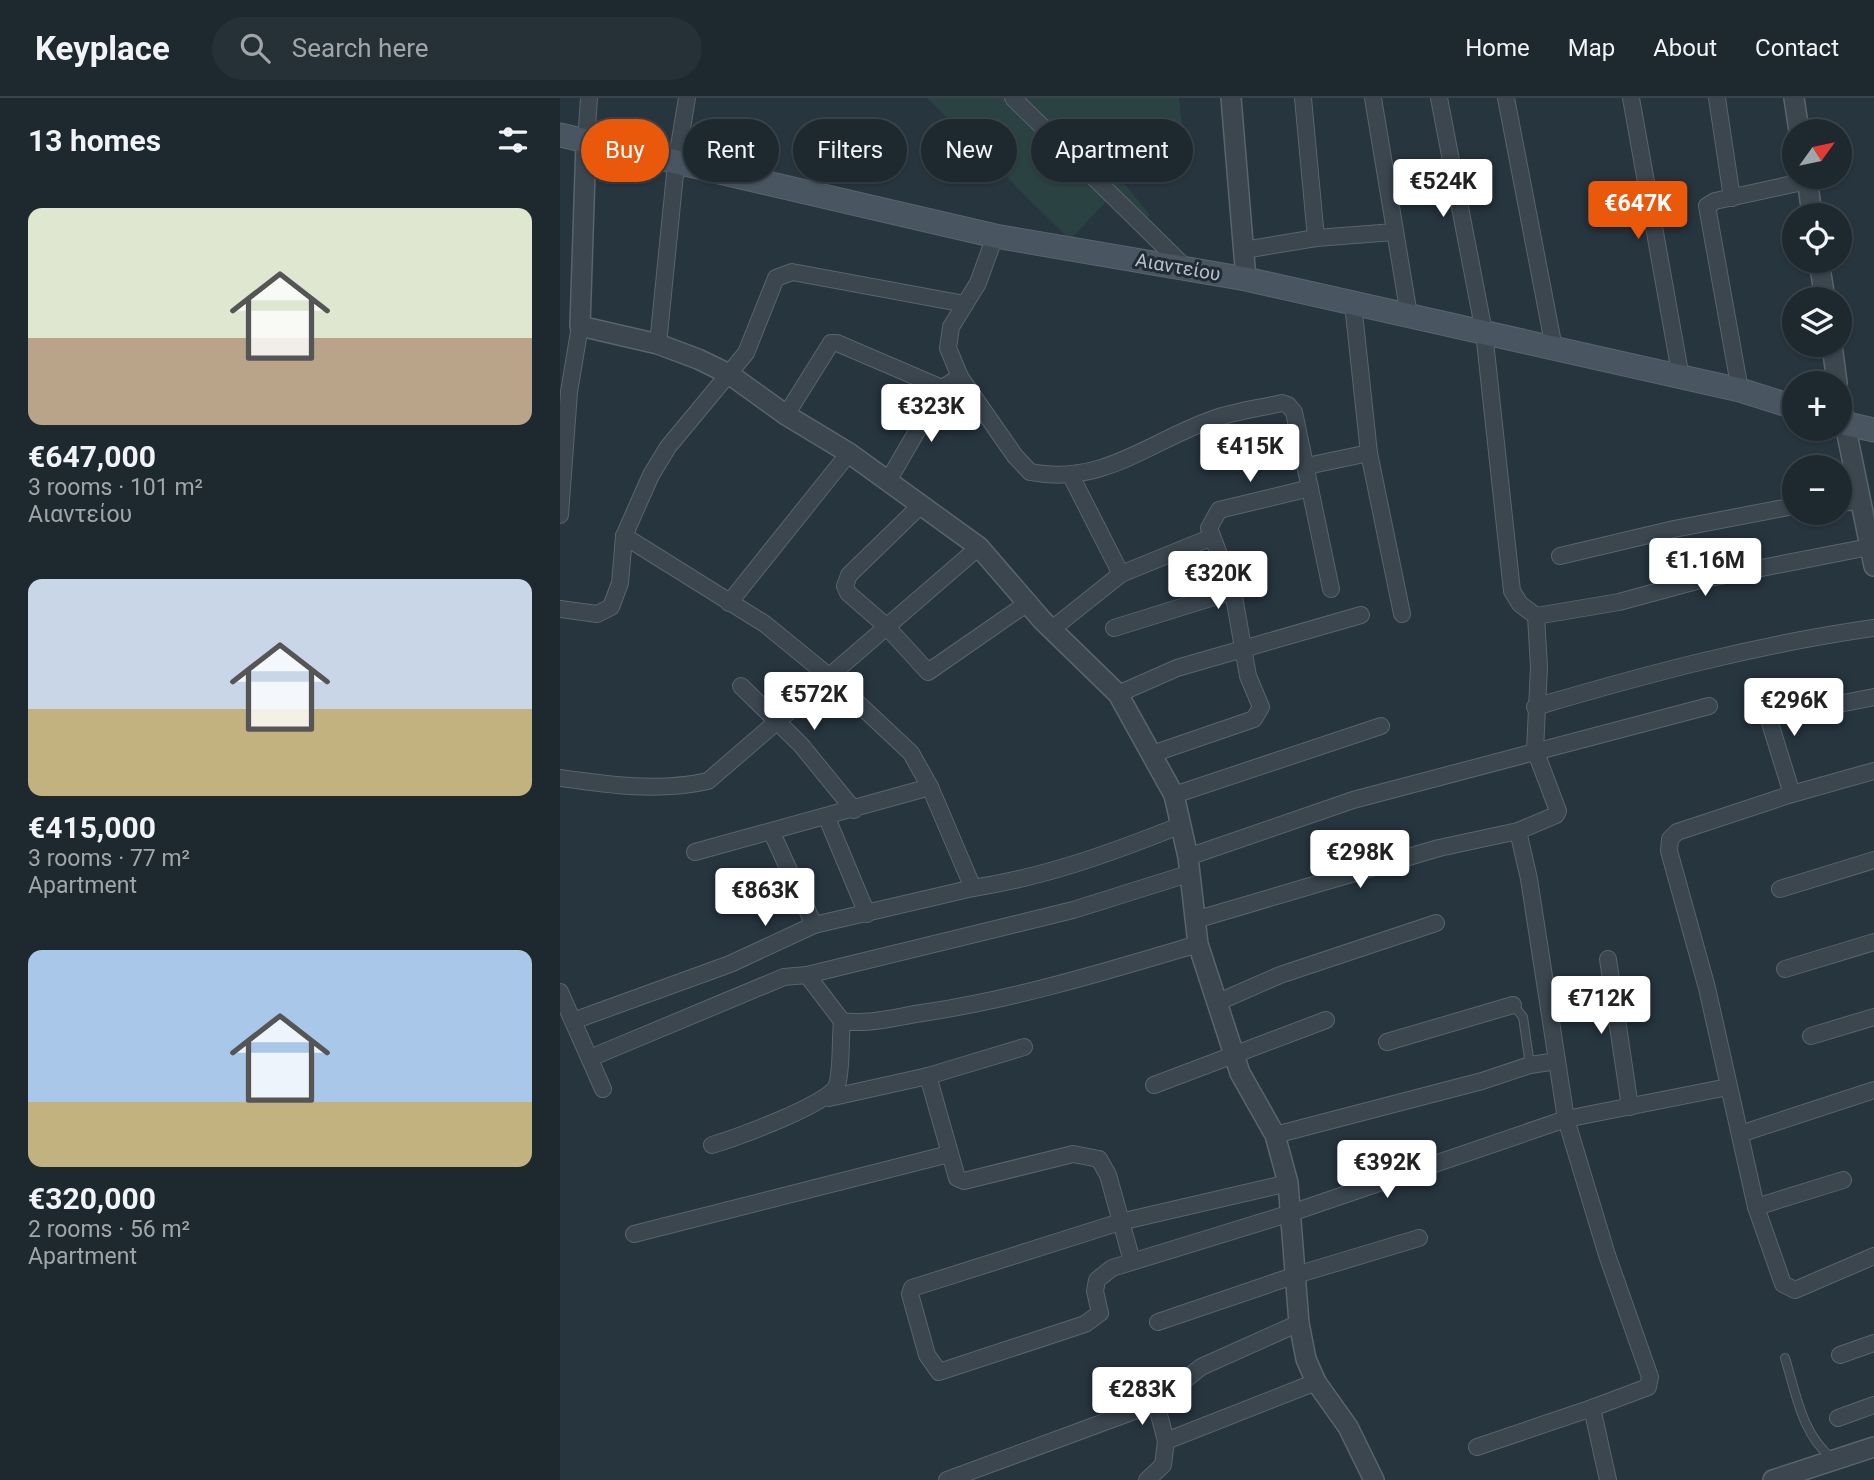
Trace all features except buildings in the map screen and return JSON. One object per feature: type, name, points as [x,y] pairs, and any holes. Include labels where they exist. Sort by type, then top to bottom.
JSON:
[{"type":"main road","name":"Αιαντείου","points":[[560,135],[581,141]]},
{"type":"main road","name":"Αιαντείου","points":[[669,162],[995,236],[1246,279],[1740,390],[1782,403]]},
{"type":"main road","points":[[1852,424],[1874,430]]},
{"type":"street","points":[[588,119],[589,98]]},
{"type":"street","points":[[658,344],[676,164],[687,98]]},
{"type":"street","points":[[1013,98],[1186,268]]},
{"type":"street","points":[[1231,98],[1246,279]]},
{"type":"street","points":[[1303,98],[1316,238]]},
{"type":"street","points":[[1373,98],[1409,316]]},
{"type":"street","points":[[1438,98],[1484,332],[1512,591],[1520,604],[1536,616],[1619,602],[1700,580],[1872,557],[1847,441]]},
{"type":"street","points":[[1506,98],[1554,348]]},
{"type":"street","points":[[1631,98],[1681,378]]},
{"type":"street","points":[[1717,98],[1732,198]]},
{"type":"street","points":[[1794,98],[1797,119]]},
{"type":"street","points":[[560,515],[569,392],[580,326],[585,182]]},
{"type":"street","points":[[1740,390],[1707,206],[1715,201],[1782,185]]},
{"type":"street","points":[[1244,250],[1316,238],[1394,232]]},
{"type":"street","points":[[995,236],[978,283],[951,327],[948,348],[960,377],[1015,456],[1030,472],[1072,476],[1102,470],[1214,419],[1282,403],[1288,405],[1294,411],[1332,589]]},
{"type":"street","points":[[560,609],[597,614],[611,607],[620,583],[624,536],[668,447],[746,353],[776,278],[784,274],[815,275],[965,304]]},
{"type":"street","points":[[1353,304],[1369,453],[1402,614]]},
{"type":"street","points":[[580,326],[658,344],[729,374],[786,415],[849,453],[979,547],[1052,629],[1118,694],[1174,796],[1189,865],[1198,944],[1233,1054],[1275,1135],[1288,1183],[1299,1323],[1306,1359],[1316,1381],[1348,1427],[1374,1480]]},
{"type":"street","points":[[786,415],[831,343],[837,343],[942,388]]},
{"type":"street","points":[[888,481],[942,388],[960,377]]},
{"type":"street","points":[[729,603],[849,453]]},
{"type":"street","points":[[1307,466],[1369,453]]},
{"type":"street","points":[[1072,476],[1121,574]]},
{"type":"street","points":[[1152,754],[1254,719],[1260,714],[1261,707],[1248,677],[1233,591],[1209,528],[1212,518],[1219,510],[1310,488]]},
{"type":"street","points":[[1852,502],[1861,501]]},
{"type":"street","points":[[921,505],[849,575],[845,586],[848,593],[886,626],[928,672],[1029,602]]},
{"type":"street","points":[[1560,556],[1674,529],[1782,508]]},
{"type":"street","points":[[624,536],[765,624],[831,678],[911,753],[930,787],[973,888]]},
{"type":"street","points":[[1052,629],[1121,574],[1212,537]]},
{"type":"street","points":[[560,778],[609,786],[691,785],[708,781],[831,678],[886,626],[979,547]]},
{"type":"street","points":[[1114,628],[1233,591]]},
{"type":"street","points":[[1118,694],[1159,674],[1243,646],[1361,615]]},
{"type":"street","points":[[1195,920],[1439,848],[1518,831],[1556,815],[1558,811],[1535,750],[1539,667],[1536,616]]},
{"type":"street","points":[[1535,707],[1717,657],[1808,637],[1874,628]]},
{"type":"street","points":[[741,685],[779,721],[854,810]]},
{"type":"street","points":[[1760,694],[1792,794]]},
{"type":"street","points":[[1803,711],[1874,697]]},
{"type":"street","points":[[590,1058],[784,977],[807,975],[1073,911],[1353,800],[1709,706]]},
{"type":"street","points":[[1174,796],[1381,726]]},
{"type":"street","points":[[1874,771],[1792,794],[1677,832],[1670,839],[1669,851],[1707,988],[1756,1207],[1783,1284],[1790,1290],[1874,1256]]},
{"type":"street","points":[[695,852],[827,818],[930,787]]},
{"type":"street","points":[[827,818],[867,914]]},
{"type":"street","points":[[573,1021],[730,964],[814,925],[973,888],[1028,879],[1095,859],[1179,826]]},
{"type":"street","points":[[1477,1447],[1648,1387],[1650,1377],[1607,1255],[1566,1119],[1518,831]]},
{"type":"street","points":[[772,833],[814,925]]},
{"type":"street","points":[[1780,889],[1874,860]]},
{"type":"street","points":[[1216,1003],[1280,975],[1436,923]]},
{"type":"street","points":[[1785,969],[1874,942]]},
{"type":"street","points":[[842,1021],[859,1023],[959,1007],[1063,983],[1198,944]]},
{"type":"street","points":[[1608,959],[1630,1107]]},
{"type":"street","points":[[807,975],[842,1021],[839,1075],[829,1098]]},
{"type":"street","points":[[560,992],[603,1089]]},
{"type":"street","points":[[1387,1042],[1513,1005]]},
{"type":"street","points":[[1811,1036],[1874,1017]]},
{"type":"street","points":[[1154,1085],[1326,1020]]},
{"type":"street","points":[[712,1145],[769,1126],[784,1115],[829,1098],[928,1076],[1024,1047]]},
{"type":"street","points":[[1275,1135],[1482,1082],[1530,1065],[1557,1061]]},
{"type":"street","points":[[928,1076],[957,1178],[964,1181],[1073,1154],[1094,1156],[1104,1165],[1132,1261]]},
{"type":"street","points":[[1288,1183],[1120,1222],[912,1288],[909,1294],[927,1355],[939,1372],[1085,1324],[1100,1313],[1095,1291],[1097,1280],[1112,1268],[1132,1261],[1291,1213],[1566,1119],[1728,1087]]},
{"type":"street","points":[[1740,1134],[1874,1090]]},
{"type":"street","points":[[634,1234],[949,1154]]},
{"type":"street","points":[[1756,1207],[1843,1180]]},
{"type":"street","points":[[1158,1322],[1296,1275],[1419,1238]]},
{"type":"street","points":[[947,1480],[1156,1403],[1201,1367],[1299,1323]]},
{"type":"street","points":[[1840,1355],[1874,1343]]},
{"type":"street","points":[[1166,1441],[1316,1381]]},
{"type":"street","points":[[1147,1480],[1163,1465],[1166,1441],[1156,1403]]},
{"type":"street","points":[[1838,1418],[1874,1405]]},
{"type":"street","points":[[1592,1408],[1608,1480]]},
{"type":"street","points":[[1773,1480],[1874,1447]]},
{"type":"lane","points":[[1513,1005],[1523,1017],[1530,1065]]},
{"type":"lane","points":[[1785,1357],[1808,1430],[1819,1447],[1835,1460]]},
{"type":"green space","points":[[927,98],[1179,98],[1181,119],[1031,119],[1031,182],[1123,182],[1150,215],[1142,221],[1113,194],[1070,240],[1012,182],[1017,182],[1017,119],[948,119]]}]
